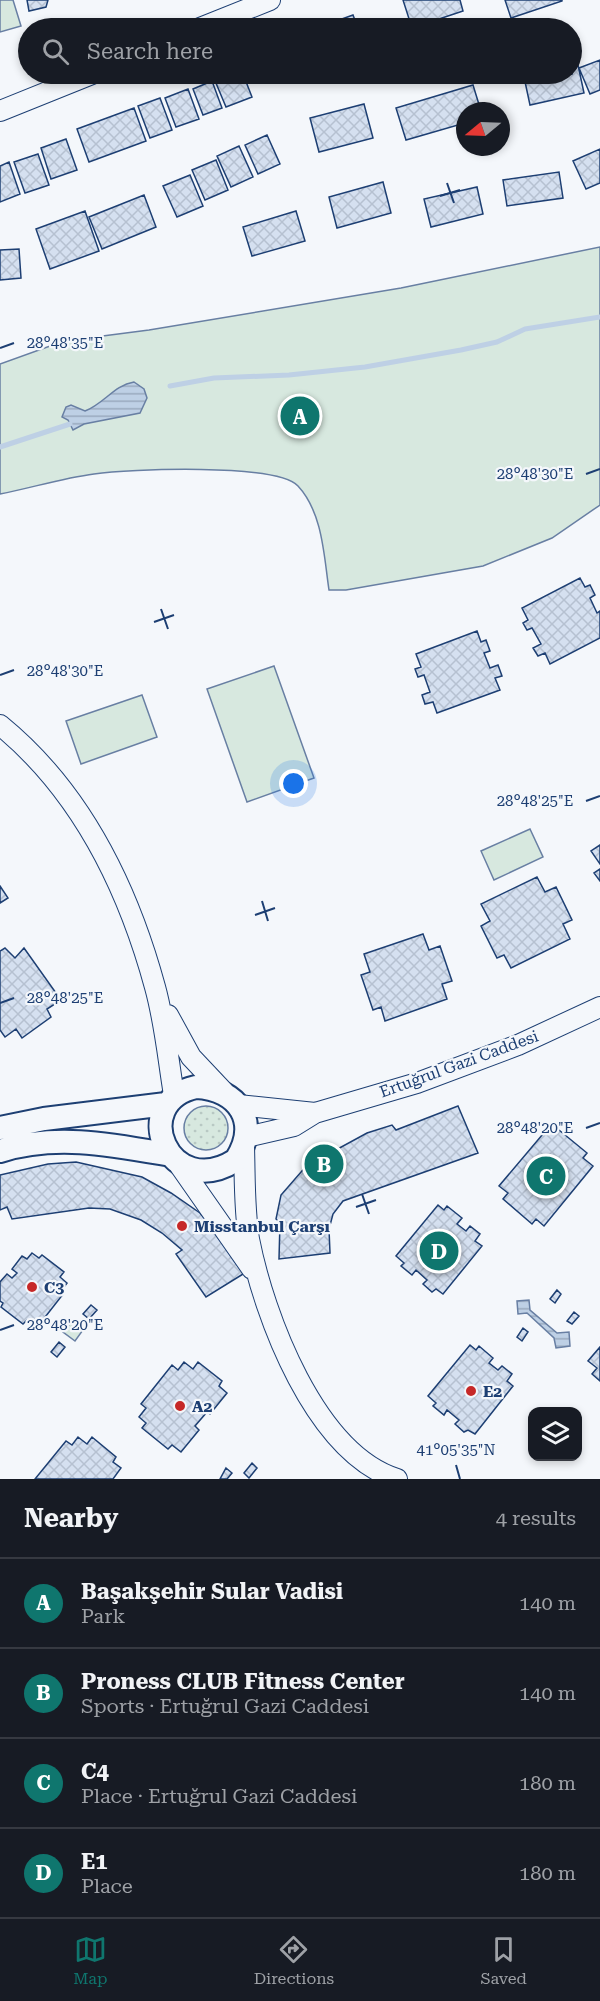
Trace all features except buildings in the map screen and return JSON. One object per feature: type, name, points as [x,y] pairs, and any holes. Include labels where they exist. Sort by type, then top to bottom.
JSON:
[{"type":"main road","points":[[0,1128],[170,1100],[196,1087],[231,1099],[245,1120],[245,1142],[236,1160],[212,1171],[196,1171],[176,1160],[73,1140],[24,1143],[0,1151]]},
{"type":"main road","points":[[170,1100],[160,1126],[163,1141],[176,1160]]},
{"type":"street","points":[[225,18],[270,0]]},
{"type":"street","points":[[0,111],[67,84]]},
{"type":"street","points":[[0,725],[22,743],[46,769],[72,804],[116,874],[132,912],[155,988],[178,1037],[191,1057],[231,1099],[315,1113]]},
{"type":"street","points":[[155,988],[170,1100]]},
{"type":"street","name":"Ertuğrul Gazi Caddesi","points":[[315,1113],[417,1083],[518,1046],[600,1007]]},
{"type":"street","points":[[315,1113],[294,1126],[245,1142],[249,1237],[271,1315],[303,1386],[329,1427],[354,1455],[384,1477]]},
{"type":"street","points":[[176,1160],[259,1278]]},
{"type":"shaded area","points":[[0,0],[13,0],[19,18],[18,27],[0,32]]},
{"type":"shaded area","points":[[600,247],[600,505],[552,538],[483,566],[346,590],[329,590],[324,550],[313,509],[298,486],[285,479],[233,471],[112,472],[82,476],[0,494],[0,364],[64,341],[149,330],[401,288]]},
{"type":"shaded area","points":[[274,666],[314,778],[247,802],[207,689]]},
{"type":"shaded area","points":[[142,695],[157,737],[81,764],[66,721]]},
{"type":"shaded area","points":[[530,829],[543,857],[494,880],[481,851]]},
{"type":"shaded area","points":[[206,1106],[221,1113],[228,1128],[221,1143],[206,1150],[191,1143],[184,1128],[191,1113]]},
{"type":"shaded area","points":[[72,1321],[83,1330],[75,1341],[63,1332]]},
{"type":"water","points":[[134,382],[144,389],[147,398],[140,413],[84,424],[73,430],[68,420],[62,417],[66,407],[71,405],[85,411],[121,387]]},
{"type":"water","points":[[529,1300],[530,1310],[557,1333],[569,1332],[570,1346],[556,1348],[554,1338],[527,1313],[518,1314],[517,1301]]},
{"type":"waterway","points":[[170,386],[214,378],[289,375],[365,367],[497,342],[525,329],[600,317]]},
{"type":"waterway","points":[[0,447],[70,424]]},
{"type":"place","name":"Başakşehir Sular Vadisi","points":[[300,416]]},
{"type":"place","name":"Proness CLUB Fitness Center","points":[[324,1164]]},
{"type":"place","name":"C4","points":[[546,1176]]},
{"type":"place","name":"Misstanbul Çarşı","points":[[182,1226]]},
{"type":"place","name":"E1","points":[[439,1251]]},
{"type":"place","name":"C3","points":[[32,1287]]},
{"type":"place","name":"E2","points":[[471,1391]]},
{"type":"place","name":"A2","points":[[180,1406]]}]
